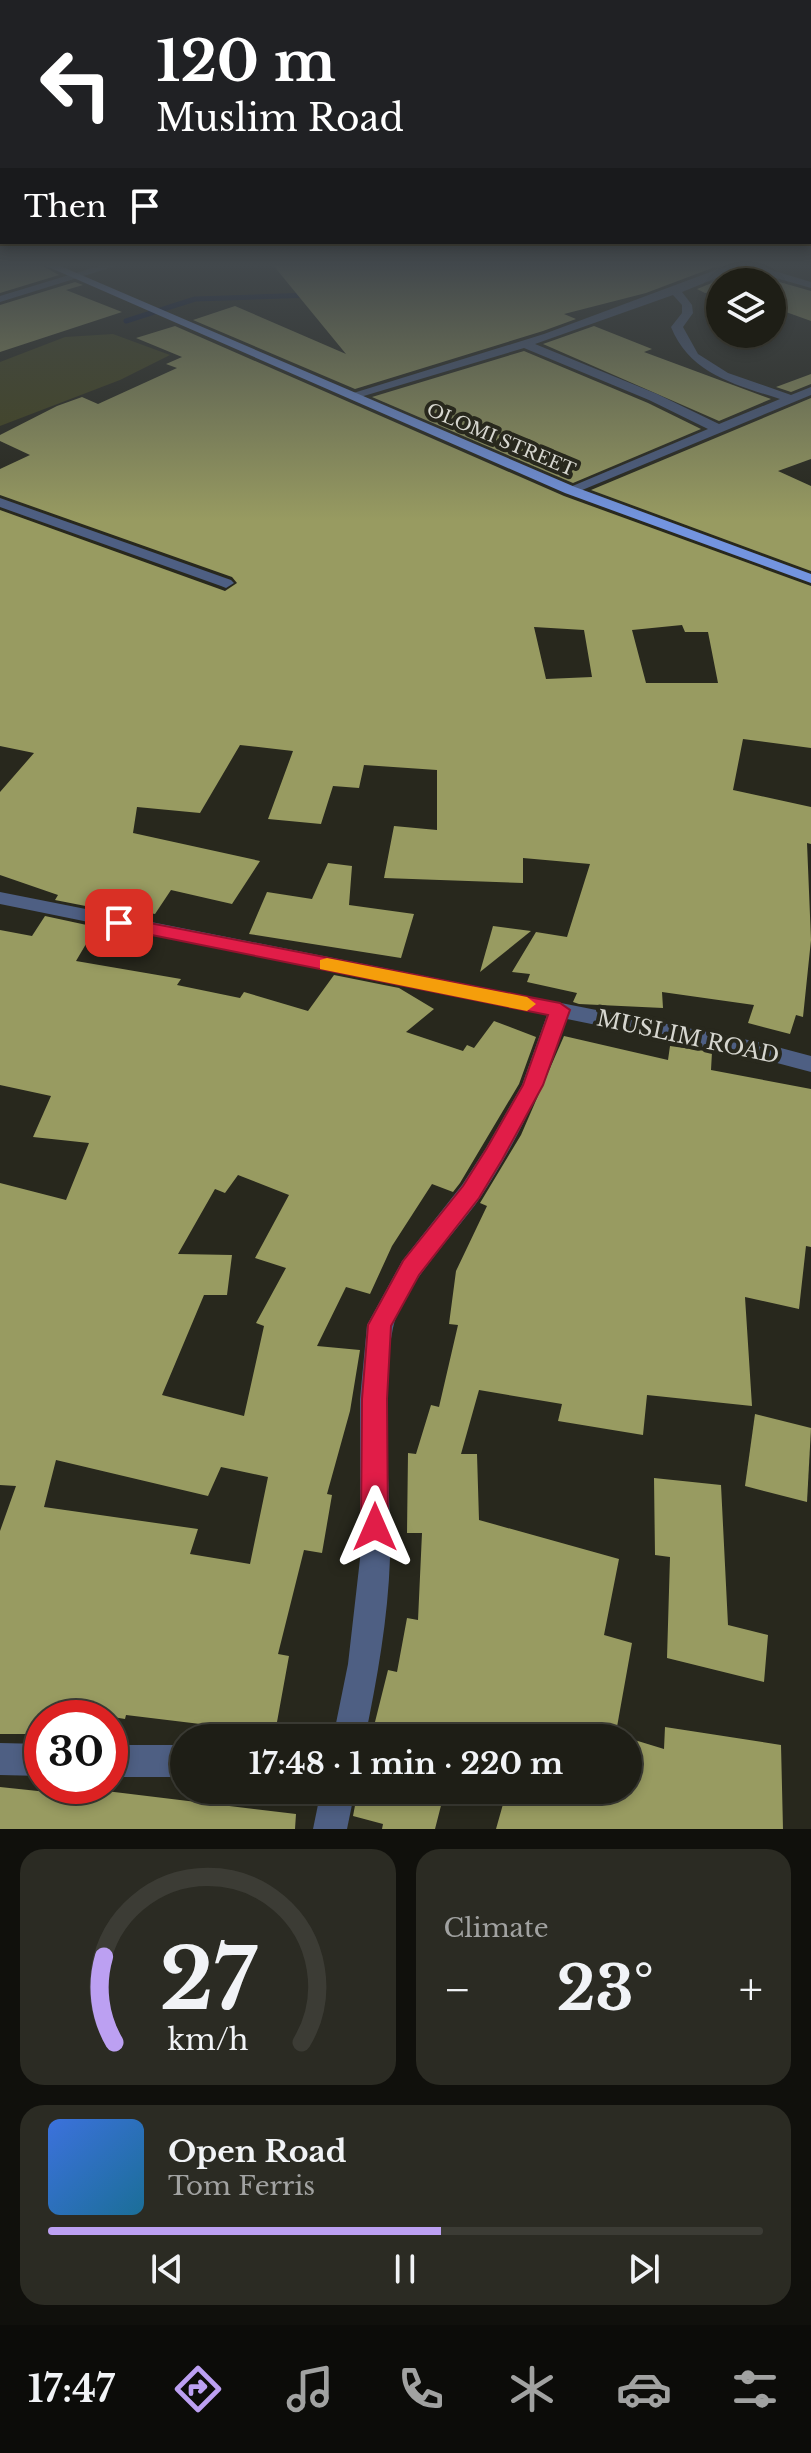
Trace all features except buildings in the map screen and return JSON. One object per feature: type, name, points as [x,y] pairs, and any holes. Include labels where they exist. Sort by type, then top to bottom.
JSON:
[{"type":"main road","name":"OLOMI STREET","points":[[248,350],[570,490],[811,579]]},
{"type":"street","points":[[353,395],[498,350]]},
{"type":"street","points":[[540,350],[653,397],[719,429]]},
{"type":"street","points":[[690,350],[720,374],[791,399]]},
{"type":"street","points":[[570,490],[811,391]]},
{"type":"street","points":[[0,502],[226,583]]},
{"type":"street","name":"MUSLIM ROAD","points":[[0,898],[560,1010],[811,1064]]},
{"type":"street","points":[[352,1724],[364,1664],[375,1559],[374,1399],[380,1325],[411,1268],[471,1192],[494,1154],[533,1085],[560,1010]]},
{"type":"street","points":[[0,1759],[24,1760]]},
{"type":"street","points":[[128,1761],[170,1761]]},
{"type":"street","points":[[330,1829],[335,1804]]},
{"type":"shaded area","points":[[30,350],[157,350],[170,355],[120,380],[0,426],[0,362]]},
{"type":"slow traffic","points":[[327,965],[527,1004]]},
{"type":"route","points":[[119,923],[560,1010],[533,1085],[494,1154],[471,1192],[442,1224],[411,1268],[380,1325],[374,1399],[375,1527]]}]
